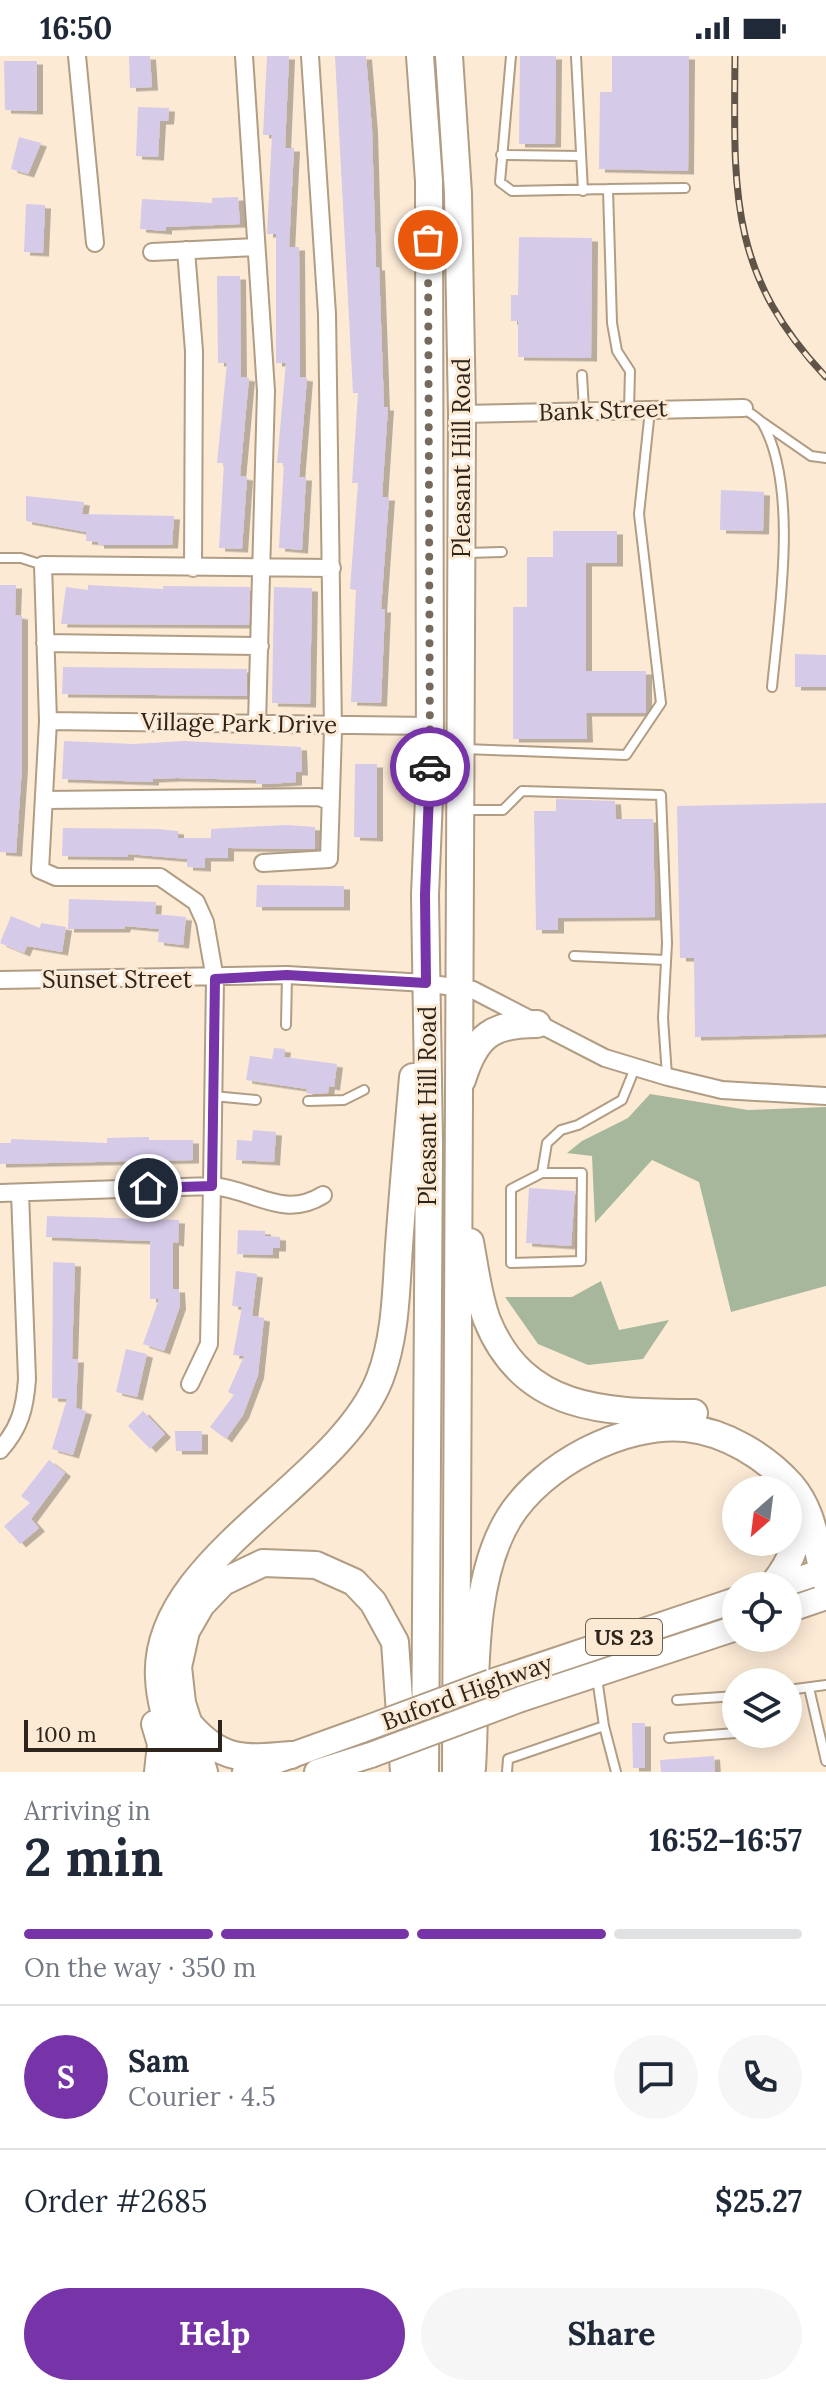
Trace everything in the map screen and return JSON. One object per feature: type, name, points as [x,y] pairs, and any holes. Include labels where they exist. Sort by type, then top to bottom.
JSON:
[{"type":"highway","name":"Pleasant Hill Road","points":[[420,56],[429,181],[430,726],[426,983],[429,1143],[425,1772]]},
{"type":"highway","name":"Pleasant Hill Road","points":[[449,56],[458,193],[462,414],[456,1772]]},
{"type":"highway","points":[[182,1772],[159,1678],[162,1641],[178,1603],[214,1562],[316,1463],[365,1404],[380,1378],[393,1329],[418,1008],[426,983]]},
{"type":"highway","points":[[458,1095],[466,1068],[479,1043],[492,1029],[512,1024],[537,1024]]},
{"type":"highway","points":[[458,1177],[488,1321],[506,1354],[529,1377],[555,1395],[580,1406],[613,1412],[696,1413],[736,1424],[769,1443],[798,1469],[826,1512]]},
{"type":"highway","points":[[472,1772],[482,1604],[490,1560],[509,1518],[552,1470],[581,1452],[628,1435],[685,1428],[724,1438],[756,1455],[791,1485],[810,1514],[825,1580]]},
{"type":"highway","points":[[628,1435],[689,1438],[723,1447],[751,1461],[767,1476]]},
{"type":"highway","points":[[158,1772],[161,1744],[145,1682],[146,1646],[155,1615],[177,1581],[239,1515],[316,1463]]},
{"type":"highway","points":[[204,1772],[182,1703],[178,1667],[186,1631],[201,1605],[223,1582],[263,1563],[316,1565],[354,1582],[373,1602],[395,1642],[404,1772]]},
{"type":"highway","points":[[190,1725],[214,1749],[231,1756],[247,1759],[291,1755]]},
{"type":"main road","points":[[802,1583],[825,1580]]},
{"type":"main road","points":[[802,1599],[825,1580]]},
{"type":"main road","name":"Buford Highway","points":[[245,1772],[512,1674],[722,1605]]},
{"type":"main road","name":"Buford Highway","points":[[317,1772],[521,1699],[722,1633]]},
{"type":"street","points":[[77,56],[95,243]]},
{"type":"street","points":[[244,56],[266,391],[257,723]]},
{"type":"street","points":[[263,863],[329,859],[333,724],[327,314],[310,56]]},
{"type":"street","points":[[152,252],[256,247]]},
{"type":"street","points":[[186,250],[194,351],[193,568]]},
{"type":"street","name":"Bank Street","points":[[462,414],[744,408]]},
{"type":"street","points":[[190,1384],[209,1344],[215,979],[205,922],[196,902],[184,890],[160,877],[56,877],[40,870],[48,721],[43,565],[332,568]]},
{"type":"street","points":[[45,643],[260,646]]},
{"type":"street","name":"Village Park Drive","points":[[48,721],[430,726]]},
{"type":"street","points":[[44,800],[319,797],[329,801]]},
{"type":"street","name":"Sunset Street","points":[[0,980],[215,979],[287,975],[426,983],[474,990],[605,1058],[668,1077],[722,1090],[826,1096]]},
{"type":"street","points":[[0,1193],[212,1186],[231,1187],[289,1206],[307,1205],[323,1195]]},
{"type":"street","points":[[0,1450],[15,1433],[24,1409],[27,1379],[20,1193]]},
{"type":"lane","points":[[511,56],[501,155],[500,182],[505,188],[583,191],[685,188]]},
{"type":"lane","points":[[576,56],[583,191]]},
{"type":"lane","points":[[501,155],[581,156]]},
{"type":"lane","points":[[608,189],[612,323],[617,351],[630,371],[629,409]]},
{"type":"lane","points":[[582,375],[584,410]]},
{"type":"lane","points":[[461,749],[626,755],[661,703],[639,514],[650,408]]},
{"type":"lane","points":[[744,408],[811,456],[826,458]]},
{"type":"lane","points":[[762,421],[780,476],[782,569],[772,687]]},
{"type":"lane","points":[[461,553],[502,552]]},
{"type":"lane","points":[[0,558],[21,558],[43,565]]},
{"type":"lane","points":[[461,810],[503,810],[522,791],[661,795],[666,960],[663,1018],[668,1077]]},
{"type":"lane","points":[[574,956],[666,960]]},
{"type":"lane","points":[[286,1025],[287,975]]},
{"type":"lane","points":[[542,1173],[547,1143],[561,1130],[578,1125],[622,1100],[635,1067]]},
{"type":"lane","points":[[308,1101],[344,1100],[364,1090]]},
{"type":"lane","points":[[213,1096],[256,1100]]},
{"type":"lane","points":[[542,1173],[582,1173],[581,1261],[511,1263],[511,1189],[542,1173]]},
{"type":"lane","points":[[596,1674],[604,1726],[616,1772]]},
{"type":"lane","points":[[802,1689],[826,1685]]},
{"type":"lane","points":[[809,1688],[823,1734],[825,1755]]},
{"type":"lane","points":[[677,1700],[722,1697]]},
{"type":"lane","points":[[814,1710],[826,1708]]},
{"type":"lane","points":[[507,1772],[508,1759],[604,1726]]},
{"type":"lane","points":[[669,1738],[722,1734]]},
{"type":"green space","points":[[650,1094],[748,1110],[826,1107],[826,1286],[731,1312],[699,1182],[652,1160],[595,1223],[592,1156],[567,1153],[582,1141],[628,1118]]},
{"type":"green space","points":[[601,1281],[619,1330],[669,1320],[643,1359],[588,1365],[538,1344],[505,1297],[572,1297]]},
{"type":"building","points":[[129,56],[150,56],[152,87],[130,88]]},
{"type":"building","points":[[267,56],[289,56],[285,148],[294,148],[289,247],[299,247],[300,377],[307,378],[299,477],[306,477],[302,550],[279,548],[284,463],[277,463],[286,363],[276,363],[276,234],[267,234],[272,135],[263,135]]},
{"type":"building","points":[[335,56],[366,56],[372,129],[384,407],[388,407],[382,497],[389,497],[381,609],[385,609],[381,703],[351,702],[356,590],[350,589],[358,483],[352,483],[358,393],[353,393]]},
{"type":"building","points":[[520,56],[556,56],[555,144],[519,144]]},
{"type":"building","points":[[612,56],[689,56],[688,171],[599,169],[600,92],[612,92]]},
{"type":"building","points":[[4,61],[37,61],[37,111],[5,110]]},
{"type":"building","points":[[138,107],[169,108],[168,121],[160,121],[158,157],[136,156]]},
{"type":"building","points":[[19,137],[41,143],[28,174],[11,169]]},
{"type":"building","points":[[238,197],[240,224],[166,227],[166,231],[140,229],[142,199],[212,203],[212,198]]},
{"type":"building","points":[[26,204],[45,205],[43,253],[24,252]]},
{"type":"building","points":[[519,237],[592,238],[591,358],[518,357],[518,321],[511,321],[511,295],[518,295]]},
{"type":"building","points":[[217,276],[240,276],[241,377],[249,378],[240,476],[247,477],[242,549],[219,548],[224,463],[217,463],[227,363],[218,363]]},
{"type":"building","points":[[721,490],[764,492],[763,531],[720,530]]},
{"type":"building","points":[[26,496],[84,502],[82,514],[174,516],[172,545],[98,545],[98,542],[86,541],[86,532],[26,521]]},
{"type":"building","points":[[553,531],[617,531],[617,563],[586,563],[586,671],[646,671],[646,713],[586,713],[587,739],[513,739],[513,607],[527,607],[527,557],[553,557]]},
{"type":"building","points":[[0,585],[16,585],[15,615],[22,616],[22,767],[16,853],[0,852]]},
{"type":"building","points":[[88,585],[163,589],[163,586],[250,587],[249,625],[61,624],[66,587],[88,590]]},
{"type":"building","points":[[274,587],[312,588],[310,704],[272,703]]},
{"type":"building","points":[[795,654],[826,655],[826,687],[795,687]]},
{"type":"building","points":[[63,667],[247,669],[247,696],[62,694]]},
{"type":"building","points":[[64,741],[134,744],[184,741],[301,747],[302,772],[296,772],[296,782],[269,784],[256,784],[256,780],[177,778],[153,779],[153,782],[62,779]]},
{"type":"building","points":[[355,764],[377,764],[377,838],[354,837]]},
{"type":"building","points":[[556,799],[615,801],[616,819],[653,819],[655,917],[558,918],[558,930],[536,930],[534,811],[556,811]]},
{"type":"building","points":[[826,803],[826,1034],[695,1037],[694,958],[680,958],[677,806]]},
{"type":"building","points":[[286,825],[315,827],[315,849],[228,848],[228,858],[205,858],[205,868],[187,867],[187,859],[128,854],[128,857],[62,856],[63,828],[158,829],[178,831],[178,838],[211,838],[211,829]]},
{"type":"building","points":[[257,885],[344,886],[344,907],[256,907]]},
{"type":"building","points":[[69,899],[156,902],[155,914],[186,917],[183,945],[158,942],[159,929],[125,926],[124,929],[68,929]]},
{"type":"building","points":[[11,916],[40,928],[41,923],[66,927],[62,952],[27,946],[24,953],[0,943]]},
{"type":"building","points":[[274,1048],[285,1049],[284,1057],[337,1064],[334,1087],[329,1086],[328,1093],[311,1094],[306,1093],[307,1089],[246,1080],[250,1056],[272,1059]]},
{"type":"building","points":[[253,1130],[276,1132],[274,1162],[236,1160],[237,1140],[252,1141]]},
{"type":"building","points":[[149,1137],[149,1140],[193,1140],[193,1160],[0,1164],[0,1143],[11,1143],[11,1139],[107,1143],[107,1138]]},
{"type":"building","points":[[529,1188],[575,1191],[571,1246],[526,1243]]},
{"type":"building","points":[[47,1216],[179,1220],[178,1243],[173,1242],[173,1289],[179,1289],[180,1306],[164,1351],[143,1344],[159,1299],[150,1299],[150,1241],[46,1237]]},
{"type":"building","points":[[238,1230],[265,1231],[265,1236],[280,1237],[280,1248],[273,1248],[273,1255],[237,1254]]},
{"type":"building","points":[[53,1262],[75,1263],[72,1359],[78,1359],[76,1408],[86,1411],[73,1455],[52,1449],[67,1399],[52,1398]]},
{"type":"building","points":[[236,1271],[257,1274],[252,1316],[264,1318],[258,1375],[243,1415],[226,1439],[210,1427],[234,1395],[228,1392],[244,1356],[233,1355],[242,1307],[232,1306]]},
{"type":"building","points":[[126,1349],[147,1354],[137,1397],[116,1392]]},
{"type":"building","points":[[143,1411],[165,1434],[150,1449],[128,1426]]},
{"type":"building","points":[[175,1431],[202,1431],[202,1451],[176,1451]]},
{"type":"building","points":[[49,1460],[65,1473],[31,1519],[39,1528],[20,1544],[4,1526],[30,1503],[21,1496]]},
{"type":"building","points":[[632,1723],[645,1723],[645,1768],[633,1768]]},
{"type":"building","points":[[714,1756],[715,1772],[661,1772],[660,1760]]},
{"type":"railway","points":[[735,56],[735,148],[743,228],[754,266],[770,302],[794,339],[826,377]]},
{"type":"way so far","points":[[428,240],[430,767]]},
{"type":"route","points":[[148,1188],[212,1186],[215,979],[287,975],[426,983],[425,895],[430,767]]}]
